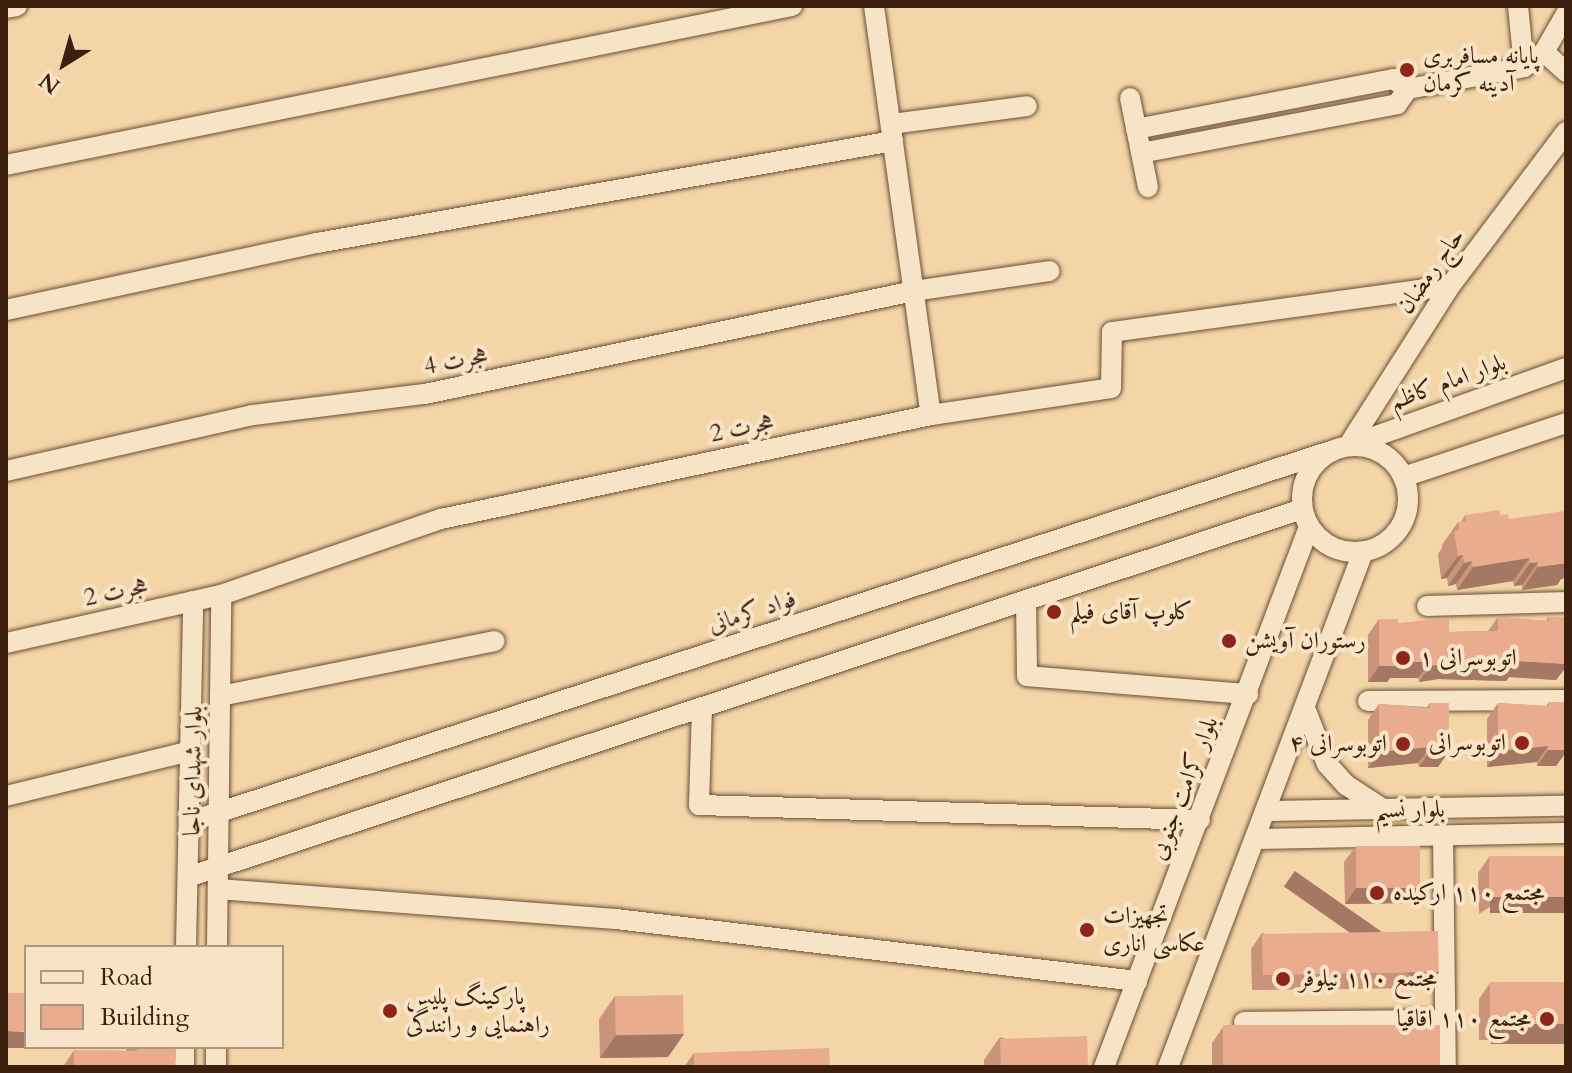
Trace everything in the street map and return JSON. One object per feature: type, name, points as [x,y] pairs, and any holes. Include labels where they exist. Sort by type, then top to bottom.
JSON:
[{"type":"street","points":[[6,8],[17,6]]},
{"type":"street","points":[[6,165],[792,6]]},
{"type":"street","points":[[874,6],[931,415]]},
{"type":"street","points":[[1518,6],[1524,67]]},
{"type":"street","points":[[1141,153],[1397,104],[1408,89],[1524,67],[1544,52],[1566,14]]},
{"type":"street","points":[[1544,52],[1566,72]]},
{"type":"street","points":[[1136,129],[1393,79],[1408,89]]},
{"type":"street","points":[[1130,98],[1148,187]]},
{"type":"street","points":[[6,310],[317,243],[1027,106]]},
{"type":"street","points":[[1171,122],[1163,127],[1160,136],[1165,145],[1175,147]]},
{"type":"street","name":"حاج رمضان","points":[[1340,448],[1450,286],[1566,132]]},
{"type":"street","name":"هجرت 4","points":[[6,471],[253,415],[425,394],[914,291],[1050,271]]},
{"type":"street","name":"هجرت 2","points":[[6,643],[221,595],[441,519],[931,415],[1111,388],[1112,332],[1450,286]]},
{"type":"street","name":"بلوار امام کاظم","points":[[1340,448],[1566,368]]},
{"type":"street","points":[[1403,477],[1566,423]]},
{"type":"street","points":[[1340,448],[1381,453],[1403,477],[1408,500],[1403,522],[1390,539],[1363,552],[1350,552],[1327,544],[1306,518],[1307,475],[1340,448]]},
{"type":"street","name":"فواد کرمانی","points":[[189,822],[1340,448]]},
{"type":"street","points":[[188,877],[1026,601],[1306,518]]},
{"type":"street","name":"بلوار کرامت جنوبی","points":[[1104,1067],[1248,694],[1306,518]]},
{"type":"street","points":[[1168,1067],[1363,552]]},
{"type":"street","name":"بلوار شهدای ناجا","points":[[217,945],[221,595]]},
{"type":"street","name":"بلوار شهدای ناجا","points":[[186,945],[193,601]]},
{"type":"street","points":[[1026,601],[1027,676],[1248,694]]},
{"type":"street","points":[[1427,606],[1566,602]]},
{"type":"street","points":[[220,696],[495,641]]},
{"type":"street","points":[[1368,701],[1566,700]]},
{"type":"street","points":[[702,708],[699,805],[1200,820]]},
{"type":"street","points":[[1305,708],[1327,764],[1349,787],[1383,809]]},
{"type":"street","points":[[6,796],[190,751]]},
{"type":"street","name":"بلوار نسیم","points":[[1266,811],[1566,806]]},
{"type":"street","points":[[1349,810],[1339,814],[1335,824],[1340,833],[1350,837]]},
{"type":"street","name":"بلوار نسیم","points":[[1255,839],[1566,833]]},
{"type":"street","points":[[1443,836],[1446,1067]]},
{"type":"street","points":[[218,889],[616,919],[1137,981]]},
{"type":"street","points":[[1244,1022],[1446,1020]]},
{"type":"building","points":[[1499,510],[1500,515],[1508,514],[1509,519],[1565,511],[1566,563],[1538,567],[1538,562],[1530,563],[1529,558],[1473,567],[1472,561],[1464,563],[1463,555],[1458,556],[1454,531],[1459,530],[1458,522],[1466,521],[1465,515]]},
{"type":"building","points":[[1498,617],[1549,621],[1548,617],[1566,617],[1566,664],[1517,661],[1517,665],[1449,663],[1430,666],[1430,662],[1398,662],[1398,666],[1379,666],[1379,619],[1398,619],[1398,623],[1449,618],[1449,632],[1498,631]]},
{"type":"building","points":[[1549,702],[1566,702],[1566,750],[1548,750],[1548,746],[1498,751],[1498,703],[1549,706]]},
{"type":"building","points":[[1430,703],[1449,703],[1449,751],[1430,751],[1430,747],[1379,752],[1379,704],[1430,708]]},
{"type":"building","points":[[1356,846],[1420,846],[1420,888],[1356,888]]},
{"type":"building","points":[[1489,856],[1566,856],[1566,897],[1489,897]]},
{"type":"building","points":[[1438,931],[1439,972],[1263,975],[1262,934]]},
{"type":"building","points":[[1490,982],[1566,982],[1566,1024],[1490,1024]]},
{"type":"building","points":[[6,993],[24,993],[24,1031],[6,1031]]},
{"type":"building","points":[[683,995],[684,1034],[616,1035],[615,996]]},
{"type":"building","points":[[1223,1025],[1440,1025],[1440,1066],[1223,1066]]},
{"type":"building","points":[[1087,1036],[1088,1067],[1001,1067],[1000,1039]]},
{"type":"building","points":[[829,1048],[830,1067],[694,1067],[694,1053]]},
{"type":"building","points":[[176,1049],[175,1067],[74,1067],[74,1050]]},
{"type":"place","name":"پایانه مسافربری آدینه کرمان","points":[[1407,70]]},
{"type":"place","name":"کلوپ آقای فیلم","points":[[1054,612]]},
{"type":"place","name":"رستوران آویشن","points":[[1229,641]]},
{"type":"place","name":"اتوبوسرانی ۱","points":[[1403,658]]},
{"type":"place","name":"اتوبوسرانی","points":[[1522,743]]},
{"type":"place","name":"اتوبوسرانی ۴","points":[[1403,744]]},
{"type":"place","name":"مجتمع ۱۱۰ ارکیده","points":[[1377,893]]},
{"type":"place","name":"تجهیزات عکاسی اناری","points":[[1087,930]]},
{"type":"place","name":"مجتمع ۱۱۰ نیلوفر","points":[[1283,979]]},
{"type":"place","name":"پارکینگ پلیس راهنمایی و رانندگی","points":[[390,1011]]},
{"type":"place","name":"مجتمع ۱۱۰ اقاقیا","points":[[1547,1019]]}]
